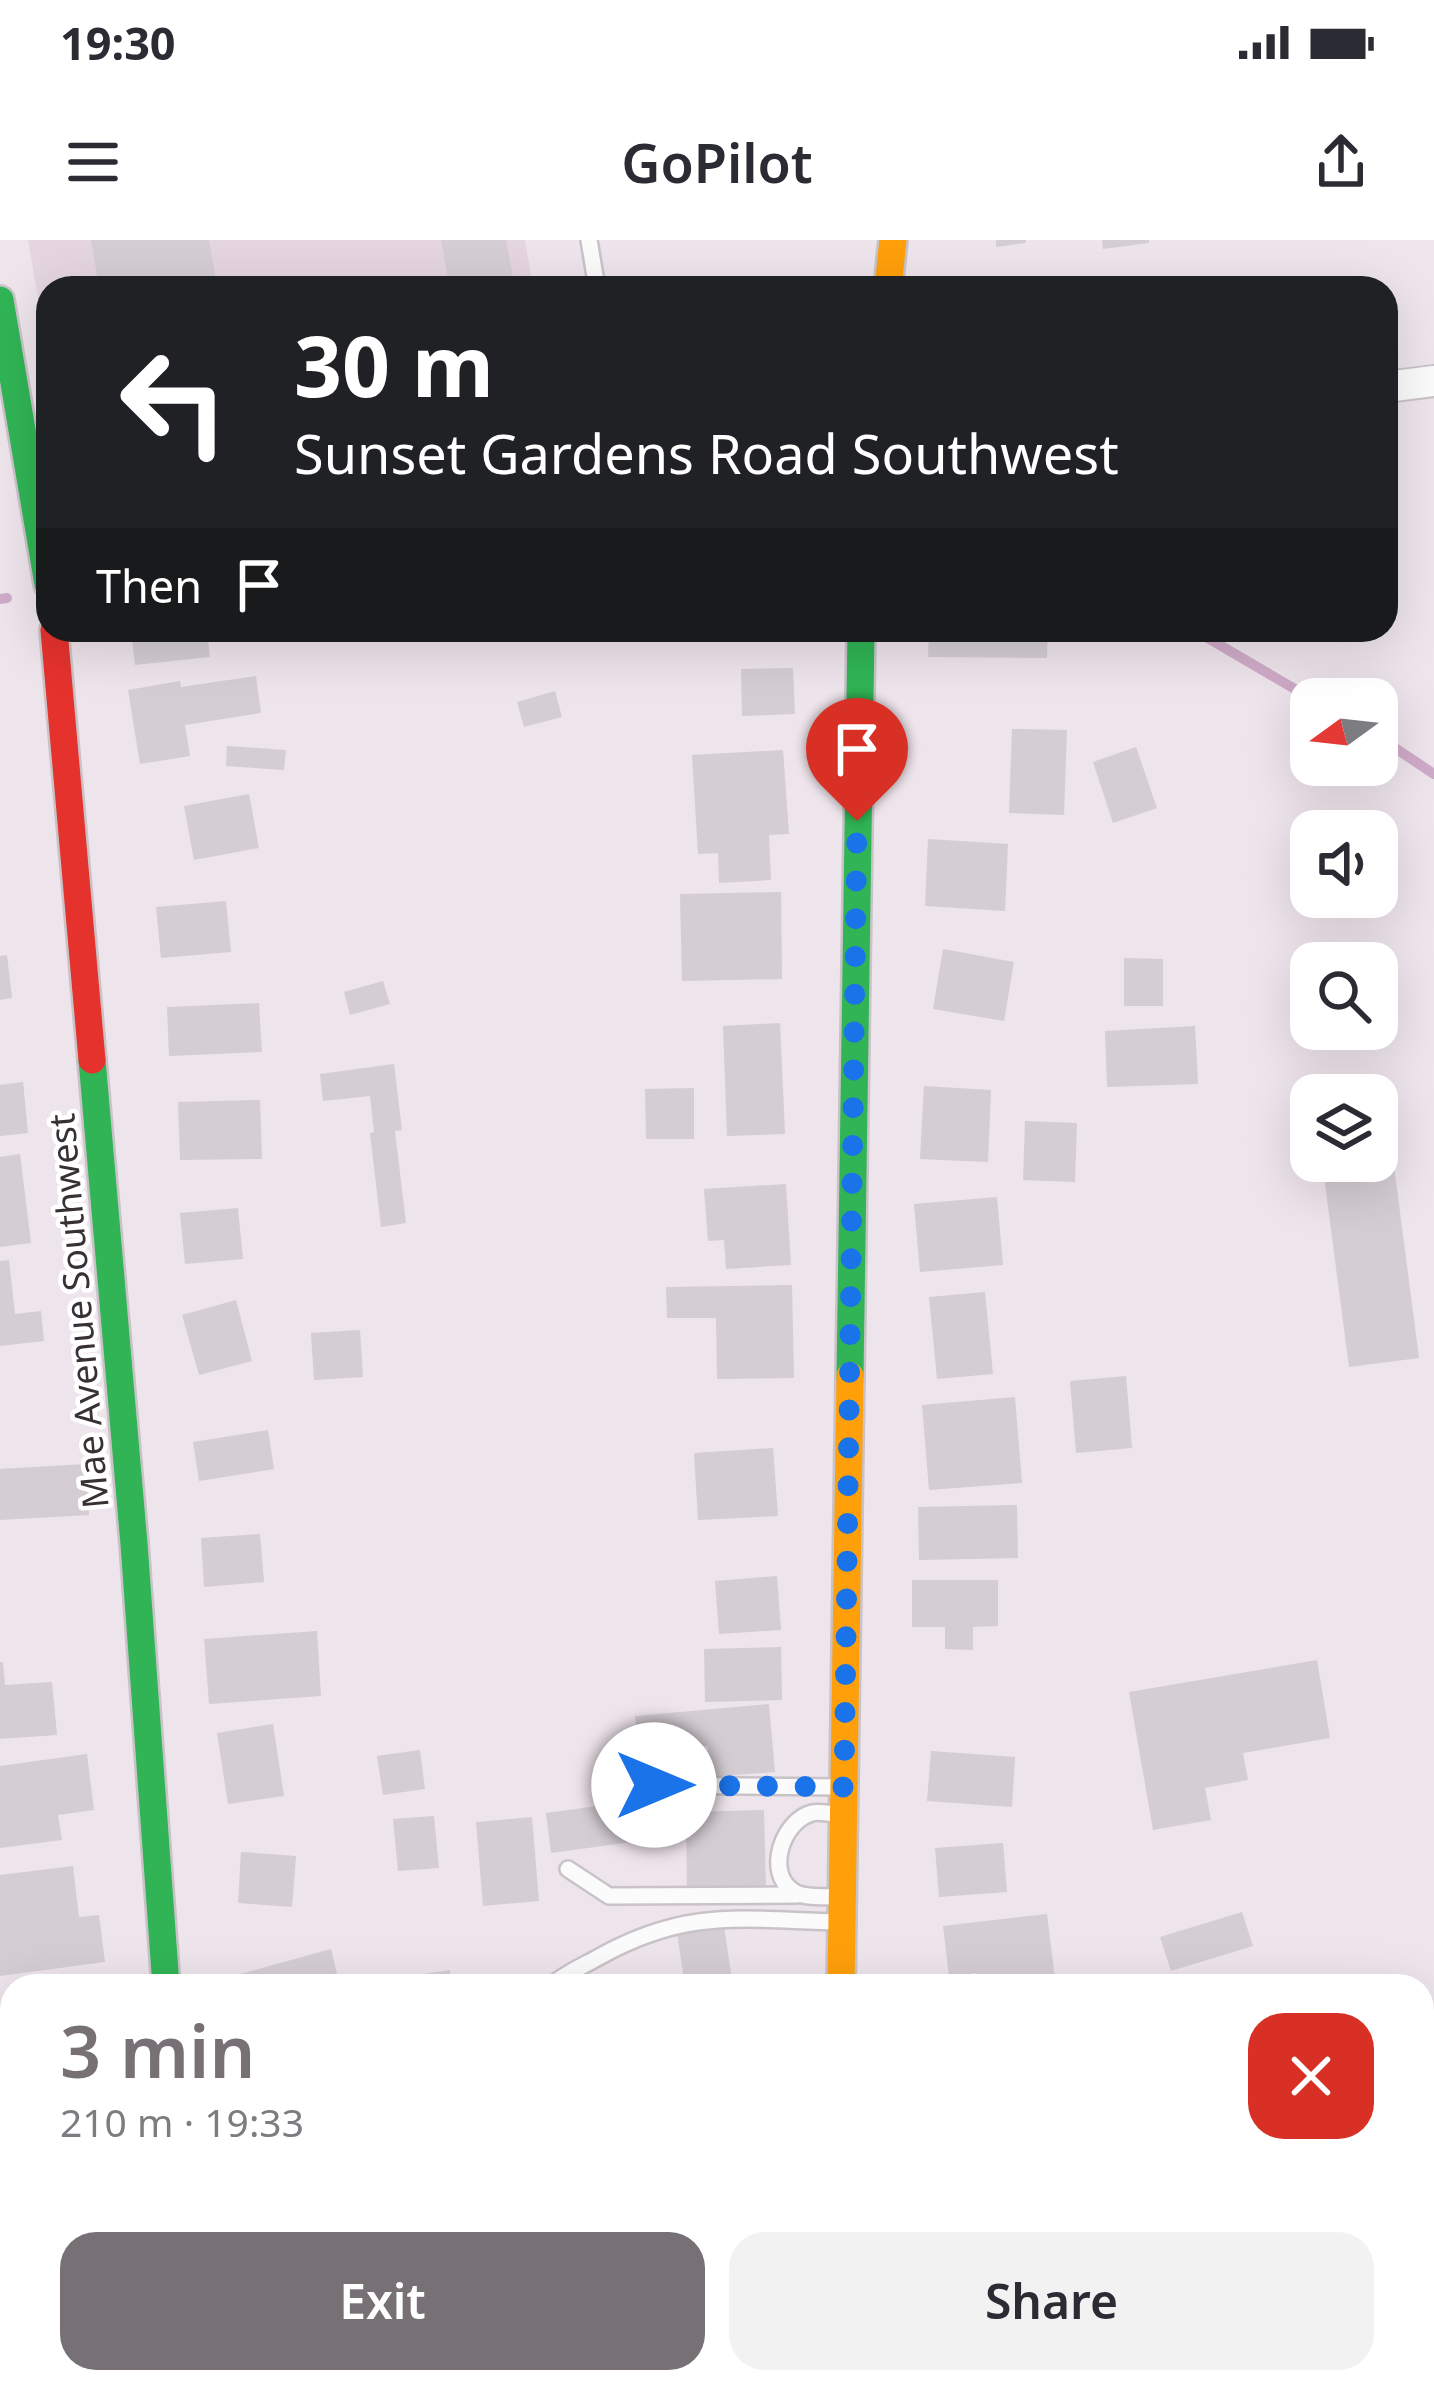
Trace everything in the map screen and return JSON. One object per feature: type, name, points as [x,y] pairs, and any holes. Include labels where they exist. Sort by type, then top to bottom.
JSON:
[{"type":"street","points":[[889,276],[893,240]]},
{"type":"street","points":[[0,300],[36,513]]},
{"type":"street","points":[[1398,386],[1434,381]]},
{"type":"street","name":"Mae Avenue Southwest","points":[[55,642],[134,1544],[165,1974]]},
{"type":"street","points":[[842,1974],[861,642]]},
{"type":"lane","points":[[590,240],[595,276]]},
{"type":"lane","points":[[654,1785],[844,1801]]},
{"type":"lane","points":[[797,1895],[782,1875],[782,1839],[812,1814],[844,1801]]},
{"type":"lane","points":[[568,1869],[609,1896],[797,1895],[843,1910]]},
{"type":"lane","points":[[571,1974],[619,1946],[680,1922],[843,1910]]},
{"type":"shaded area","points":[[28,240],[525,240],[531,276],[36,276],[36,286]]},
{"type":"building","points":[[91,240],[209,240],[215,276],[97,276]]},
{"type":"building","points":[[441,240],[506,240],[513,276],[448,276]]},
{"type":"building","points":[[996,240],[1026,240],[1026,243],[996,247]]},
{"type":"building","points":[[1102,240],[1149,240],[1149,243],[1103,249]]},
{"type":"building","points":[[132,642],[208,642],[210,657],[135,665]]},
{"type":"building","points":[[929,642],[1048,642],[1047,658],[928,657]]},
{"type":"building","points":[[793,668],[795,714],[742,716],[741,669]]},
{"type":"building","points":[[256,676],[261,713],[185,725],[190,756],[140,764],[128,690]]},
{"type":"building","points":[[555,691],[562,717],[524,727],[517,702]]},
{"type":"building","points":[[1012,729],[1067,730],[1064,815],[1009,813]]},
{"type":"building","points":[[227,746],[286,750],[284,770],[226,766]]},
{"type":"building","points":[[1136,747],[1157,808],[1113,823],[1093,762]]},
{"type":"building","points":[[783,750],[789,834],[769,835],[771,880],[719,883],[718,853],[698,854],[692,755]]},
{"type":"building","points":[[249,794],[259,848],[194,860],[184,806]]},
{"type":"building","points":[[928,839],[1008,844],[1005,911],[925,906]]},
{"type":"building","points":[[781,892],[782,979],[682,981],[680,894]]},
{"type":"building","points":[[226,901],[231,952],[161,958],[156,907]]},
{"type":"building","points":[[943,949],[1014,962],[1004,1021],[933,1009]]},
{"type":"building","points":[[7,955],[12,998],[0,1000],[0,956]]},
{"type":"building","points":[[1124,958],[1163,959],[1163,1006],[1124,1006]]},
{"type":"building","points":[[383,981],[390,1004],[350,1015],[344,992]]},
{"type":"building","points":[[259,1003],[262,1052],[169,1056],[167,1007]]},
{"type":"building","points":[[780,1023],[785,1134],[727,1136],[723,1026]]},
{"type":"building","points":[[1195,1026],[1198,1084],[1107,1087],[1105,1031]]},
{"type":"building","points":[[394,1064],[402,1130],[395,1131],[406,1223],[381,1227],[370,1096],[323,1101],[320,1074]]},
{"type":"building","points":[[23,1082],[28,1133],[0,1136],[0,1085]]},
{"type":"building","points":[[924,1086],[991,1090],[988,1162],[920,1159]]},
{"type":"building","points":[[694,1088],[694,1139],[646,1139],[645,1089]]},
{"type":"building","points":[[260,1100],[262,1159],[180,1160],[178,1102]]},
{"type":"building","points":[[1025,1121],[1077,1123],[1075,1182],[1023,1180]]},
{"type":"building","points":[[20,1154],[31,1243],[0,1247],[0,1157]]},
{"type":"building","points":[[1325,1182],[1396,1182],[1419,1358],[1349,1367]]},
{"type":"building","points":[[786,1184],[791,1265],[726,1269],[724,1240],[708,1241],[704,1189]]},
{"type":"building","points":[[997,1197],[1003,1265],[920,1272],[914,1204]]},
{"type":"building","points":[[238,1208],[243,1259],[185,1264],[180,1213]]},
{"type":"building","points":[[9,1260],[15,1314],[41,1311],[44,1341],[0,1346],[0,1261]]},
{"type":"building","points":[[792,1285],[794,1378],[717,1379],[716,1318],[667,1318],[666,1287]]},
{"type":"building","points":[[985,1292],[993,1374],[937,1379],[929,1297]]},
{"type":"building","points":[[236,1300],[252,1361],[199,1375],[182,1315]]},
{"type":"building","points":[[360,1330],[363,1377],[314,1380],[311,1333]]},
{"type":"building","points":[[1126,1376],[1132,1448],[1076,1453],[1070,1381]]},
{"type":"building","points":[[1015,1397],[1022,1483],[929,1490],[922,1405]]},
{"type":"building","points":[[268,1430],[274,1469],[199,1481],[193,1442]]},
{"type":"building","points":[[773,1448],[778,1516],[698,1520],[694,1453]]},
{"type":"building","points":[[86,1464],[89,1515],[0,1520],[0,1469]]},
{"type":"building","points":[[1017,1505],[1018,1558],[919,1560],[918,1507]]},
{"type":"building","points":[[260,1534],[264,1582],[204,1587],[201,1538]]},
{"type":"building","points":[[777,1576],[781,1630],[719,1634],[715,1581]]},
{"type":"building","points":[[912,1580],[998,1580],[998,1626],[973,1627],[973,1650],[945,1649],[945,1627],[912,1627]]},
{"type":"building","points":[[317,1631],[321,1696],[209,1704],[204,1639]]},
{"type":"building","points":[[781,1647],[782,1700],[705,1702],[704,1649]]},
{"type":"building","points":[[1317,1660],[1330,1738],[1243,1753],[1248,1780],[1205,1788],[1211,1820],[1153,1830],[1129,1692]]},
{"type":"building","points":[[0,1662],[5,1685],[52,1682],[57,1735],[0,1739]]},
{"type":"building","points":[[769,1704],[775,1772],[710,1777],[708,1746],[639,1752],[635,1716]]},
{"type":"building","points":[[273,1724],[284,1796],[228,1804],[217,1733]]},
{"type":"building","points":[[420,1750],[425,1789],[383,1795],[377,1756]]},
{"type":"building","points":[[931,1751],[1015,1757],[1012,1807],[927,1801]]},
{"type":"building","points":[[87,1754],[94,1810],[58,1815],[62,1840],[0,1848],[0,1766]]},
{"type":"building","points":[[656,1798],[661,1838],[551,1853],[546,1813]]},
{"type":"building","points":[[764,1810],[766,1888],[687,1889],[686,1812]]},
{"type":"building","points":[[434,1816],[439,1868],[398,1871],[393,1819]]},
{"type":"building","points":[[532,1817],[539,1901],[483,1906],[476,1822]]},
{"type":"building","points":[[1003,1843],[1007,1892],[939,1897],[935,1848]]},
{"type":"building","points":[[241,1852],[296,1856],[292,1907],[238,1903]]},
{"type":"building","points":[[73,1866],[79,1917],[99,1915],[105,1962],[0,1974],[0,1875]]},
{"type":"building","points":[[1242,1912],[1253,1946],[1171,1971],[1160,1937]]},
{"type":"building","points":[[1047,1914],[1054,1974],[949,1974],[943,1926]]},
{"type":"building","points":[[724,1926],[731,1974],[683,1974],[677,1933]]},
{"type":"building","points":[[331,1949],[337,1974],[240,1974]]},
{"type":"waterway","points":[[0,599],[7,598]]},
{"type":"waterway","points":[[1215,642],[1290,686]]},
{"type":"waterway","points":[[1398,750],[1434,774]]},
{"type":"traffic: fast","points":[[0,300],[36,513]]},
{"type":"traffic: fast","points":[[850,1376],[861,642]]},
{"type":"traffic: fast","points":[[92,1060],[165,1974]]},
{"type":"traffic: slow","points":[[889,276],[893,240]]},
{"type":"traffic: slow","points":[[841,1974],[850,1376]]},
{"type":"traffic: jam","points":[[55,642],[92,1060]]},
{"type":"route","points":[[654,1785],[844,1787],[857,821]]}]
